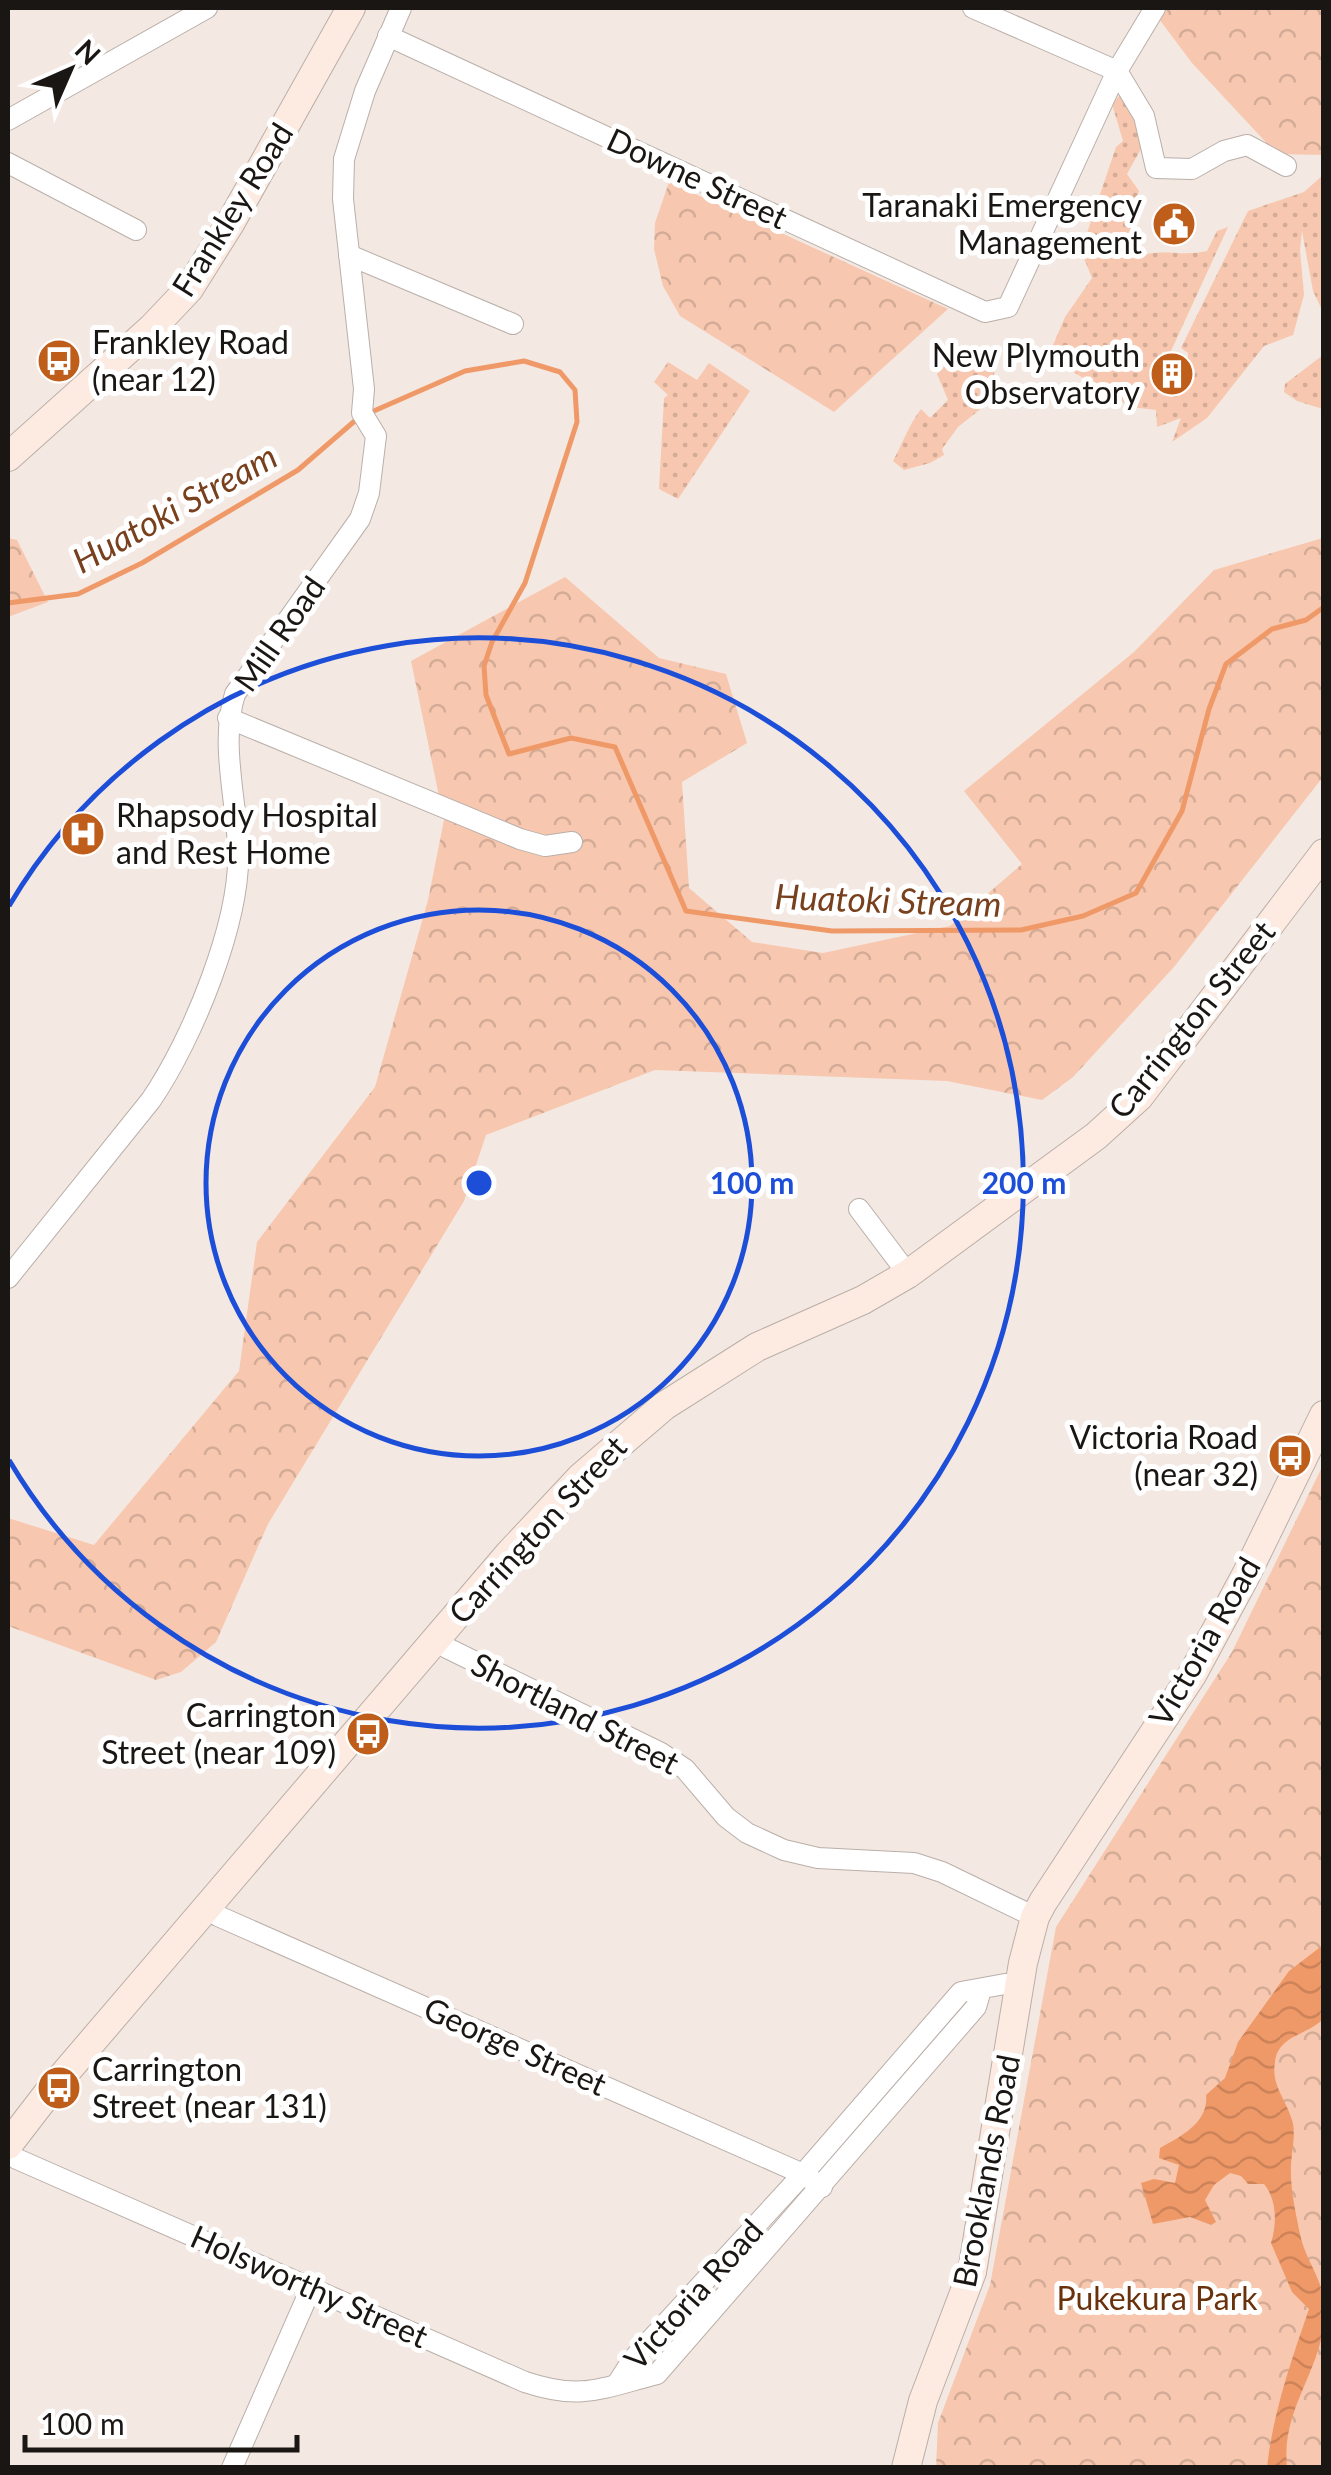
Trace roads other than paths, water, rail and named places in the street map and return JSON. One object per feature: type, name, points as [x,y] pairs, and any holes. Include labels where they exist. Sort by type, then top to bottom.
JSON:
[{"type":"main road","name":"Frankley Road","points":[[8,457],[139,340],[189,289],[347,15]]},
{"type":"main road","name":"Carrington Street","points":[[8,2149],[207,1908],[568,1490],[664,1406],[757,1347],[863,1300],[908,1274],[1096,1136],[1139,1096],[1324,853]]},
{"type":"main road","name":"Victoria Road","points":[[1022,1986],[1035,1917],[1192,1675],[1324,1415]]},
{"type":"main road","name":"Brooklands Road","points":[[906,2468],[924,2401],[972,2272],[1022,1986]]},
{"type":"street","points":[[8,120],[207,8]]},
{"type":"street","name":"Mill Road","points":[[8,1278],[152,1100],[171,1070],[202,1002],[238,879],[228,718],[235,694],[360,519],[375,460],[376,436],[362,413],[343,199],[344,159],[365,91],[400,8]]},
{"type":"street","points":[[972,8],[1117,71],[1144,116],[1156,168],[1192,169],[1224,151],[1247,146],[1286,166]]},
{"type":"street","points":[[1117,71],[1155,8]]},
{"type":"street","name":"Downe Street","points":[[388,36],[985,312],[1008,307],[1117,71]]},
{"type":"street","points":[[8,163],[136,230]]},
{"type":"street","points":[[349,255],[513,324]]},
{"type":"street","points":[[228,718],[520,839],[546,846],[572,842]]},
{"type":"street","points":[[859,1209],[908,1274]]},
{"type":"street","name":"Shortland Street","points":[[436,1639],[447,1648],[661,1753],[685,1769],[726,1817],[747,1834],[784,1850],[818,1858],[914,1863],[942,1872],[1035,1917]]},
{"type":"street","name":"George Street","points":[[207,1908],[802,2174],[822,2187]]},
{"type":"street","name":"Victoria Road","points":[[617,2384],[633,2359],[961,1992],[1005,1984],[1022,1986]]},
{"type":"street","name":"Victoria Road","points":[[617,2384],[656,2374],[976,2007],[981,1990]]},
{"type":"street","name":"Holsworthy Street","points":[[8,2149],[17,2159],[551,2390],[576,2394],[617,2384]]},
{"type":"street","points":[[232,2468],[311,2288]]},
{"type":"water","points":[[1323,1945],[1323,2019],[1282,2046],[1274,2071],[1293,2126],[1293,2196],[1302,2242],[1324,2299],[1324,2322],[1291,2423],[1287,2467],[1267,2467],[1278,2407],[1309,2309],[1292,2292],[1271,2243],[1275,2220],[1271,2197],[1264,2184],[1248,2184],[1241,2176],[1230,2173],[1214,2185],[1205,2200],[1216,2222],[1211,2225],[1190,2217],[1153,2224],[1141,2183],[1154,2179],[1175,2183],[1179,2165],[1159,2158],[1160,2148],[1199,2120],[1206,2095],[1225,2078],[1238,2042],[1289,1971]]},
{"type":"waterway","name":"Huatoki Stream","points":[[367,414],[465,371],[524,361],[560,372],[575,390],[577,422],[525,583],[492,642],[484,666],[486,695],[509,754],[571,738],[615,747],[686,911],[832,931],[1021,930],[1083,916],[1136,893],[1182,811],[1209,709],[1226,664],[1272,629],[1306,620],[1324,607]]},
{"type":"waterway","name":"Huatoki Stream","points":[[8,603],[78,594],[142,563],[298,470],[357,419]]},
{"type":"place","name":"Taranaki Emergency Management","points":[[1174,224]]},
{"type":"place","name":"Frankley Road (near 12)","points":[[59,361]]},
{"type":"place","name":"New Plymouth Observatory","points":[[1172,374]]},
{"type":"place","name":"Rhapsody Hospital and Rest Home","points":[[83,834]]},
{"type":"place","name":"Victoria Road (near 32)","points":[[1290,1456]]},
{"type":"place","name":"Carrington Street (near 109)","points":[[368,1734]]},
{"type":"place","name":"Carrington Street (near 131)","points":[[59,2088]]},
{"type":"park label","name":"Pukekura Park","points":[[1157,2299]]}]
